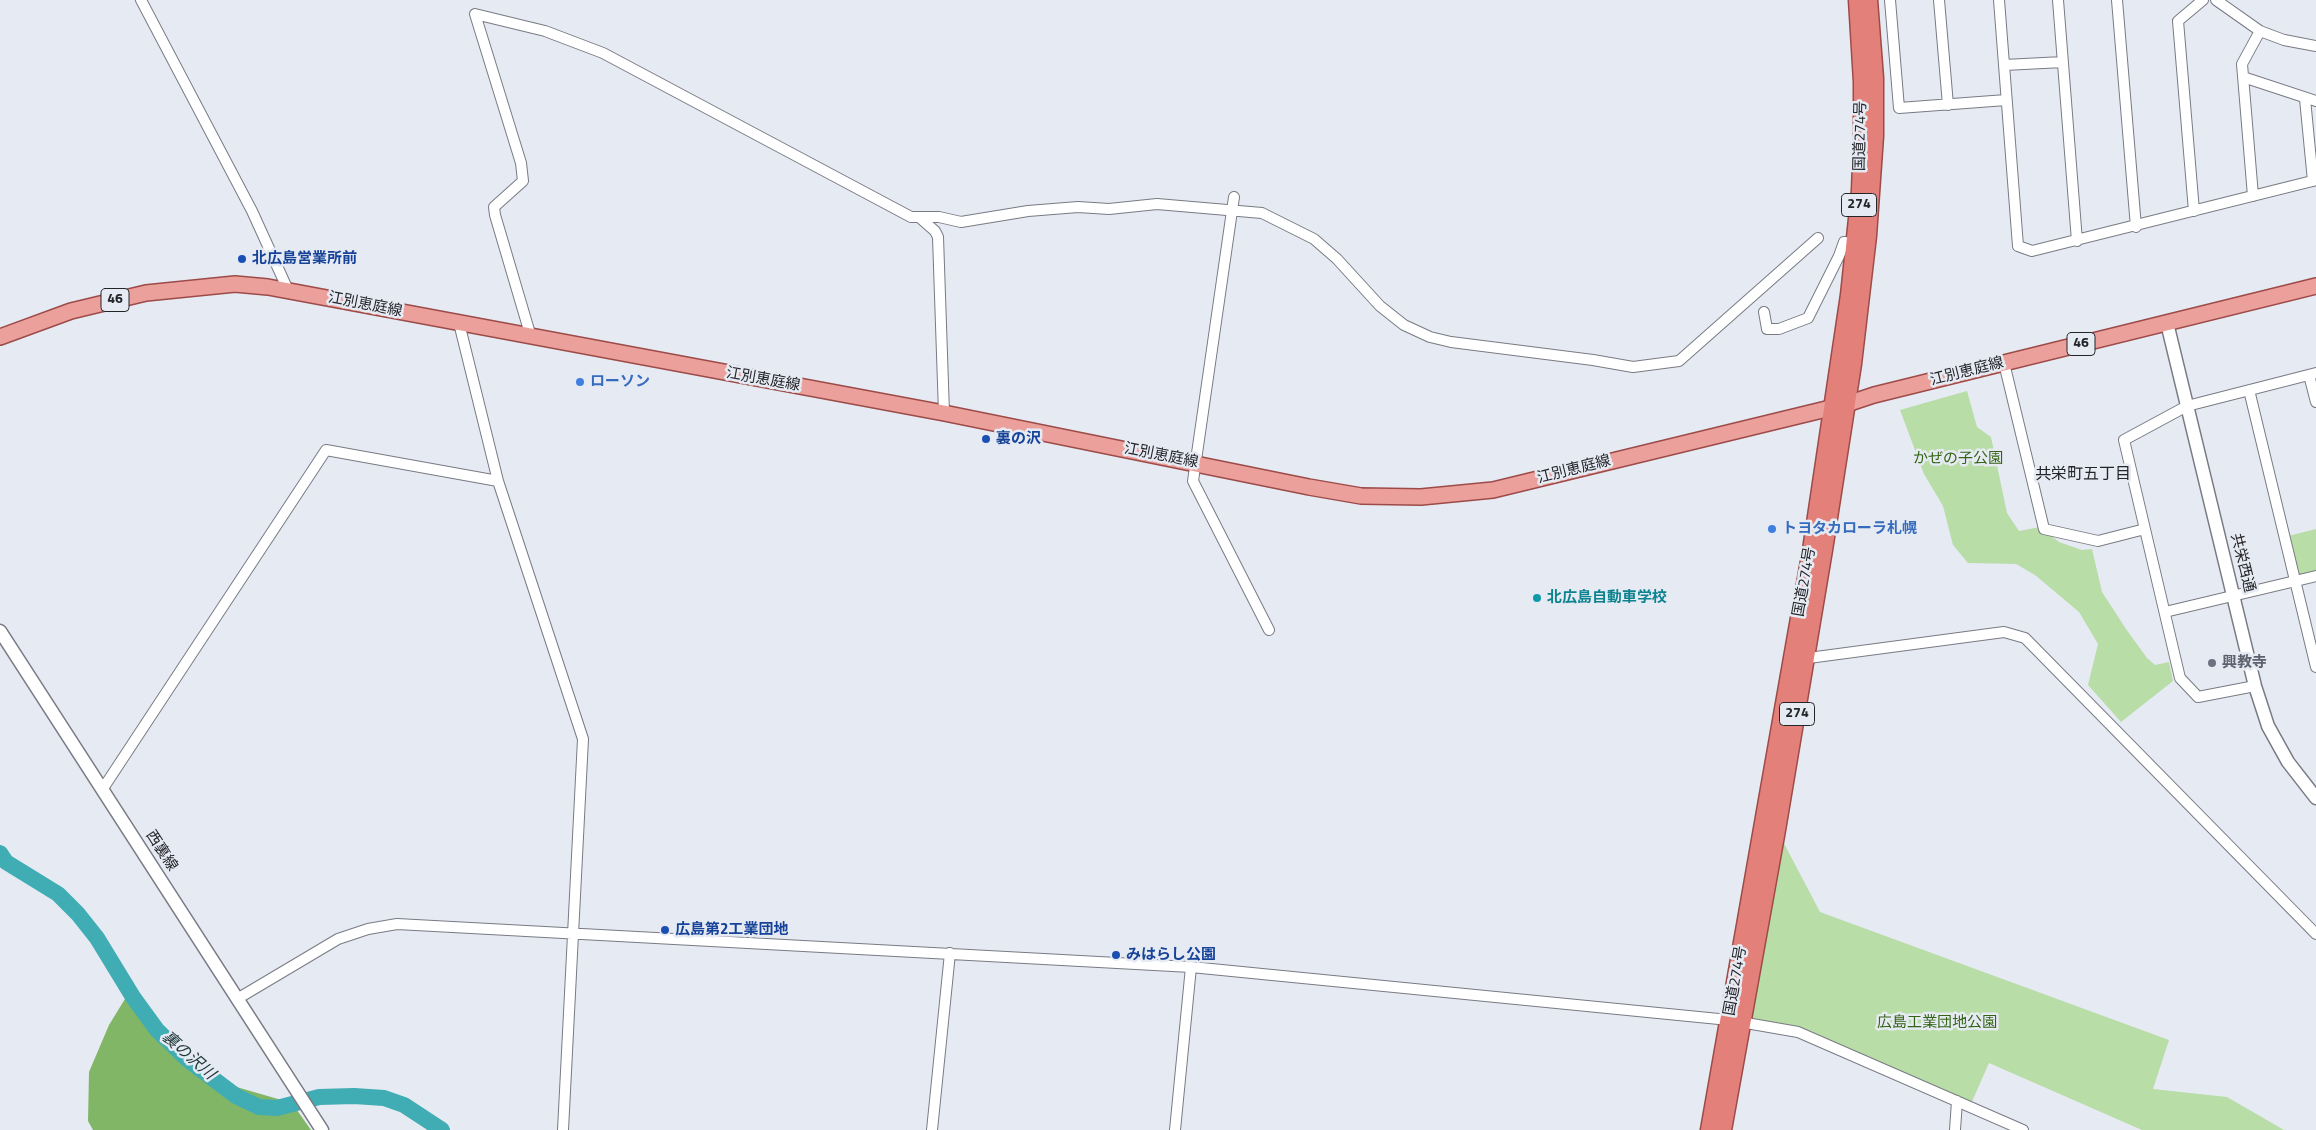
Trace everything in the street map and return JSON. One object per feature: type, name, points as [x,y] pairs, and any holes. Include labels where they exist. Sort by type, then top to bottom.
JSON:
[{"type":"highway","name":"国道274号","points":[[1839,406],[1860,190],[1862,119],[1857,0]]},
{"type":"highway","name":"国道274号","points":[[1709,1130],[1735,1021],[1799,659],[1811,550],[1839,406],[1868,236],[1875,136],[1875,78],[1869,0]]},
{"type":"highway","name":"国道274号","points":[[1723,1130],[1735,1021]]},
{"type":"main road","name":"江別恵庭線","points":[[0,338],[71,311],[146,293],[235,284],[288,290],[944,413],[1361,496],[1421,497],[1493,490],[1839,406],[1874,394],[2316,286]]},
{"type":"street","points":[[141,0],[252,211],[288,290]]},
{"type":"street","points":[[1890,0],[1898,108],[2006,100]]},
{"type":"street","points":[[1940,0],[1948,104]]},
{"type":"street","points":[[1999,0],[2018,246],[2032,252],[2315,180],[2305,99]]},
{"type":"street","points":[[2058,0],[2077,241]]},
{"type":"street","points":[[2117,0],[2136,227]]},
{"type":"street","points":[[2194,211],[2178,20],[2203,0]]},
{"type":"street","points":[[2216,0],[2260,31],[2284,40],[2316,46]]},
{"type":"street","points":[[531,337],[494,207],[523,181],[522,163],[475,14],[545,31],[603,54],[910,217],[939,217],[961,222],[1035,211],[1078,207],[1109,209],[1157,204],[1262,213],[1314,239],[1337,259],[1380,306],[1404,324],[1430,337],[1450,342],[1633,367],[1679,361],[1818,238]]},
{"type":"street","points":[[2253,196],[2242,64],[2260,31]]},
{"type":"street","points":[[2004,66],[2063,62]]},
{"type":"street","points":[[2243,77],[2305,99],[2316,101]]},
{"type":"street","points":[[1234,197],[1230,210],[1231,224],[1193,481],[1269,630]]},
{"type":"street","points":[[919,218],[935,231],[938,237],[944,413]]},
{"type":"street","points":[[1764,312],[1767,329],[1779,329],[1808,318],[1844,242],[1855,243]]},
{"type":"street","points":[[459,322],[498,481],[583,740],[563,1130]]},
{"type":"street","name":"共栄西通","points":[[2167,323],[2254,686],[2268,726],[2288,762],[2316,798]]},
{"type":"street","points":[[2004,363],[2044,529],[2098,541],[2145,529]]},
{"type":"street","points":[[2254,686],[2198,697],[2180,678],[2124,440],[2187,406],[2313,374],[2316,402]]},
{"type":"street","points":[[2249,390],[2316,666]]},
{"type":"street","points":[[102,790],[326,450],[498,481]]},
{"type":"street","points":[[2165,612],[2316,576]]},
{"type":"street","name":"西裏線","points":[[0,631],[322,1130]]},
{"type":"street","points":[[1799,659],[2004,632],[2025,638],[2316,934]]},
{"type":"street","points":[[237,999],[338,938],[368,929],[397,924],[1191,967],[1735,1021],[1798,1032],[2023,1130]]},
{"type":"street","points":[[932,1130],[950,954]]},
{"type":"street","points":[[1174,1130],[1191,967]]},
{"type":"street","points":[[1955,1130],[1957,1101]]},
{"type":"green space","name":"かぜの子公園","points":[[1967,391],[1977,427],[1991,437],[2007,513],[2019,531],[2040,527],[2059,542],[2082,550],[2092,549],[2102,592],[2126,629],[2147,658],[2155,665],[2169,662],[2173,681],[2121,722],[2088,685],[2098,644],[2079,612],[2035,575],[2016,564],[1968,563],[1953,545],[1943,506],[1924,474],[1900,410]]},
{"type":"green space","points":[[2316,529],[2316,576],[2295,581],[2284,537]]},
{"type":"green space","name":"広島工業団地公園","points":[[1777,830],[1820,912],[2169,1040],[2153,1089],[2227,1097],[2284,1130],[2142,1130],[1989,1063],[1970,1106],[1798,1032],[1742,1022]]},
{"type":"green space","points":[[128,994],[187,1057],[233,1086],[292,1103],[311,1130],[93,1130],[88,1121],[89,1072],[109,1025]]},
{"type":"waterway","name":"裏の沢川","points":[[0,853],[6,862],[58,894],[78,914],[97,938],[133,997],[157,1030],[187,1059],[236,1096],[259,1107],[277,1108],[319,1097],[354,1096],[384,1098],[404,1105],[442,1130]]},
{"type":"place","name":"北広島営業所前","points":[[242,259]]},
{"type":"place","name":"ローソン","points":[[580,382]]},
{"type":"place","name":"裏の沢","points":[[986,439]]},
{"type":"place","name":"トヨタカローラ札幌","points":[[1772,529]]},
{"type":"place","name":"北広島自動車学校","points":[[1537,598]]},
{"type":"place","name":"興教寺","points":[[2212,663]]},
{"type":"place","name":"広島第2工業団地","points":[[665,930]]},
{"type":"place","name":"みはらし公園","points":[[1116,955]]},
{"type":"district","name":"共栄町五丁目","points":[[2083,475]]}]
